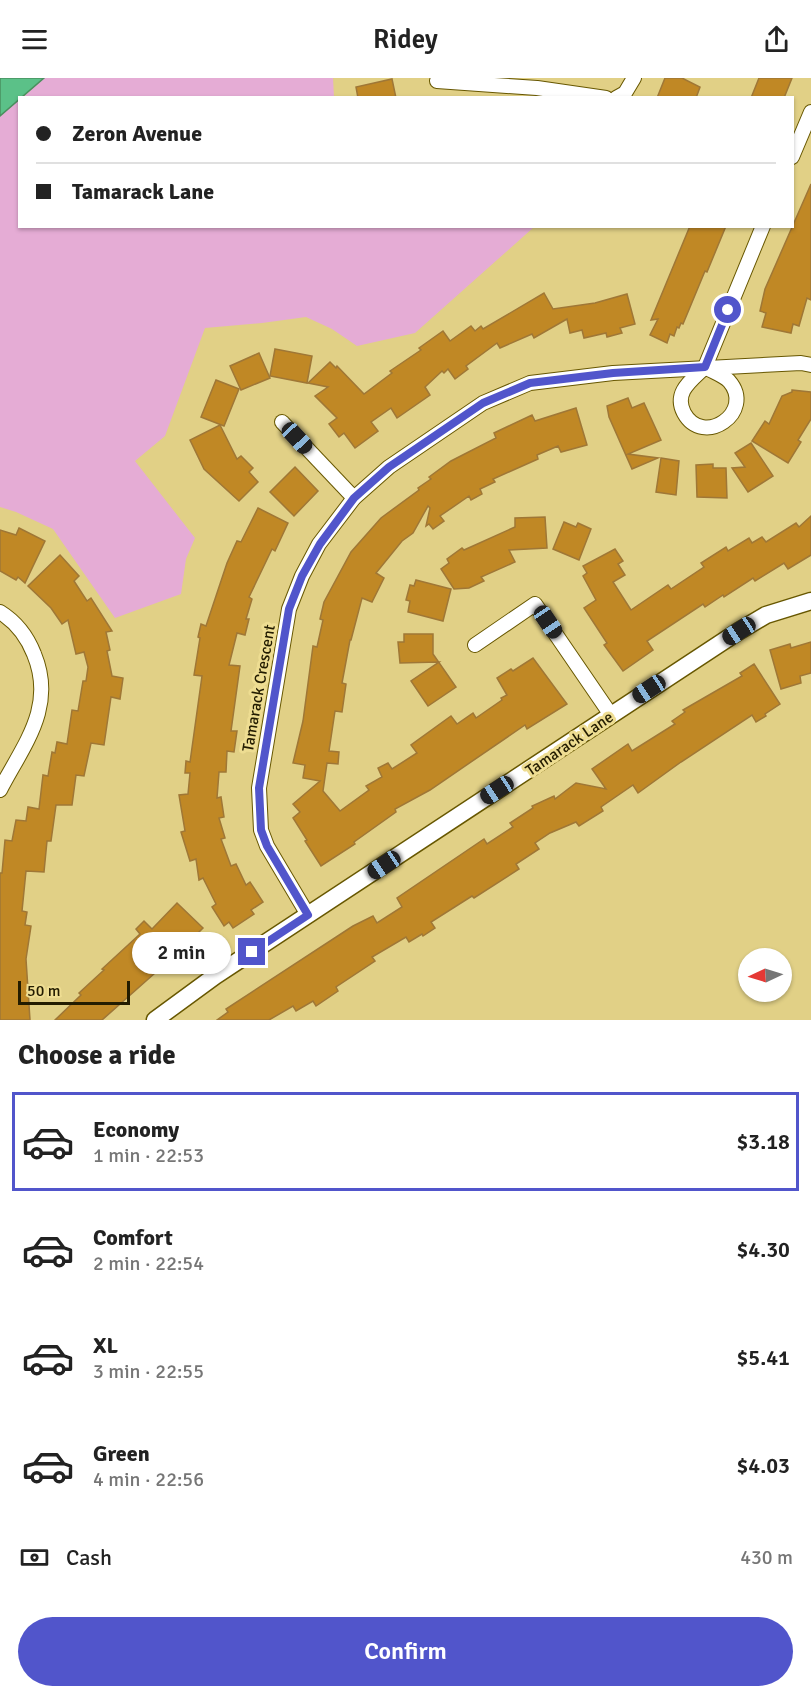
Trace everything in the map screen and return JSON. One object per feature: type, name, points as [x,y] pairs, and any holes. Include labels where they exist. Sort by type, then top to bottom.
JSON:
[{"type":"street","points":[[620,96],[625,93],[634,78]]},
{"type":"street","points":[[437,81],[537,88],[592,96]]},
{"type":"street","points":[[794,152],[811,112]]},
{"type":"street","points":[[705,367],[723,376],[735,391],[735,409],[724,423],[716,426],[706,427],[690,420],[681,404],[684,387],[705,367],[762,228]]},
{"type":"street","name":"Tamarack Crescent","points":[[308,915],[267,846],[261,830],[259,788],[289,609],[302,576],[320,544],[354,498],[389,467],[483,403],[530,383],[613,373],[705,367],[801,363],[811,365]]},
{"type":"street","points":[[282,422],[354,498]]},
{"type":"street","name":"Tamarack Lane","points":[[155,1020],[215,976],[758,619],[811,601]]},
{"type":"street","points":[[475,645],[535,604],[611,715]]},
{"type":"street","points":[[0,612],[11,620],[30,642],[41,672],[43,685],[38,719],[0,790]]},
{"type":"shaded area","points":[[0,78],[44,78],[23,96],[18,96],[18,100],[0,116]]},
{"type":"shaded area","points":[[44,78],[333,78],[334,96],[24,96]]},
{"type":"shaded area","points":[[18,100],[18,228],[533,228],[415,333],[357,346],[332,329],[306,317],[205,328],[165,436],[135,461],[195,538],[186,559],[181,594],[115,618],[53,529],[0,507],[0,116]]},
{"type":"building","points":[[665,78],[682,78],[700,87],[697,96],[658,96]]},
{"type":"building","points":[[759,78],[792,78],[785,96],[752,96]]},
{"type":"building","points":[[392,79],[396,96],[358,96],[356,87]]},
{"type":"building","points":[[811,184],[811,300],[807,298],[799,326],[793,324],[791,333],[762,327],[766,313],[760,311],[765,289],[792,228],[794,228],[794,223]]},
{"type":"building","points":[[689,228],[725,228],[683,324],[677,327],[674,336],[670,334],[667,343],[650,335],[658,319],[651,320]]},
{"type":"building","points":[[544,293],[553,309],[595,303],[627,294],[635,324],[620,328],[622,333],[607,337],[606,333],[584,338],[582,330],[570,333],[567,319],[534,338],[532,334],[500,348],[497,343],[466,366],[468,369],[455,379],[448,369],[444,373],[442,371],[425,387],[430,395],[397,418],[391,408],[371,422],[378,431],[355,448],[344,433],[339,437],[329,424],[337,418],[315,396],[328,387],[308,383],[330,362],[336,368],[337,366],[364,394],[443,331],[450,341],[471,326],[475,331],[481,326],[483,329]]},
{"type":"building","points":[[275,349],[312,356],[307,383],[270,376]]},
{"type":"building","points":[[259,353],[270,378],[241,390],[230,366]]},
{"type":"building","points":[[216,380],[239,389],[224,426],[201,417]]},
{"type":"building","points":[[792,390],[811,392],[811,419],[788,463],[752,441],[765,421],[769,424],[782,396]]},
{"type":"building","points":[[628,398],[632,408],[644,403],[661,440],[628,454],[658,458],[632,469],[609,417],[607,406]]},
{"type":"building","points":[[576,408],[587,445],[561,452],[558,446],[537,455],[538,459],[493,479],[495,482],[480,489],[482,494],[471,500],[469,496],[440,516],[444,521],[433,529],[429,524],[426,526],[430,508],[428,506],[413,533],[402,541],[376,573],[384,578],[372,602],[362,598],[350,640],[342,683],[346,684],[342,712],[335,711],[329,751],[339,752],[338,764],[327,763],[323,791],[340,811],[369,790],[366,786],[382,777],[378,768],[388,763],[392,769],[417,753],[411,745],[451,716],[457,724],[473,713],[476,718],[502,700],[501,698],[507,695],[497,678],[533,658],[567,704],[527,729],[525,725],[430,790],[395,809],[396,812],[354,842],[355,844],[321,866],[293,818],[300,812],[293,804],[320,781],[303,778],[305,765],[293,763],[303,721],[313,646],[317,647],[324,602],[351,552],[381,518],[419,490],[418,488],[431,479],[429,477],[451,461],[496,438],[494,433],[532,415],[535,421]]},
{"type":"building","points":[[220,425],[237,459],[241,456],[253,468],[249,472],[258,482],[239,501],[204,469],[190,440]]},
{"type":"building","points":[[751,443],[773,476],[748,492],[732,468],[745,467],[735,453]]},
{"type":"building","points":[[661,458],[679,461],[676,495],[656,492]]},
{"type":"building","points":[[713,464],[713,468],[726,468],[727,498],[697,497],[696,465]]},
{"type":"building","points":[[295,467],[318,491],[294,516],[270,492]]},
{"type":"building","points":[[258,508],[288,523],[275,551],[272,549],[249,597],[252,599],[246,619],[249,619],[245,635],[237,633],[229,665],[240,666],[231,731],[237,731],[234,752],[227,751],[226,772],[219,772],[217,798],[221,797],[224,817],[219,818],[225,838],[221,839],[231,866],[236,864],[246,885],[250,882],[263,902],[251,910],[254,914],[233,928],[229,922],[224,926],[212,907],[216,904],[203,878],[199,880],[196,859],[190,861],[181,832],[185,831],[179,795],[188,794],[190,773],[185,773],[186,761],[190,762],[202,676],[194,675],[201,624],[206,626],[227,563],[237,541],[241,542]]},
{"type":"building","points":[[811,516],[811,555],[788,569],[784,563],[755,581],[753,578],[705,607],[703,604],[647,641],[653,650],[623,671],[604,645],[607,643],[584,608],[596,600],[583,576],[587,573],[583,566],[615,549],[623,561],[618,564],[625,575],[613,582],[631,610],[668,585],[671,589],[704,567],[701,563],[726,547],[728,551],[749,538],[752,543],[762,537],[766,542],[796,523],[799,527]]},
{"type":"building","points":[[545,517],[547,548],[509,550],[515,562],[481,577],[484,581],[469,588],[454,589],[441,569],[449,563],[447,559],[462,548],[464,550],[515,527],[515,518]]},
{"type":"building","points":[[564,522],[576,527],[578,523],[591,529],[579,560],[553,549]]},
{"type":"building","points":[[19,528],[45,541],[25,583],[18,577],[16,580],[0,571],[0,530],[16,535]]},
{"type":"building","points":[[60,555],[79,576],[74,581],[87,601],[91,598],[112,631],[106,632],[112,676],[123,678],[120,699],[111,697],[104,745],[91,743],[84,776],[76,775],[72,805],[56,805],[51,841],[47,841],[44,872],[26,871],[22,911],[27,912],[25,925],[31,926],[26,959],[30,1020],[0,1020],[0,873],[2,873],[5,840],[12,841],[16,820],[26,821],[28,807],[39,809],[43,775],[48,776],[52,752],[55,753],[57,742],[67,744],[72,710],[78,711],[88,667],[84,652],[76,654],[68,620],[62,624],[51,608],[28,586]]},
{"type":"building","points":[[416,580],[451,589],[443,621],[408,612],[410,601],[406,600],[410,585],[414,586]]},
{"type":"building","points":[[404,634],[433,634],[433,654],[439,662],[400,663],[398,642],[404,642]]},
{"type":"building","points":[[811,642],[811,673],[800,676],[801,683],[781,689],[770,650],[790,644],[791,648]]},
{"type":"building","points":[[439,662],[456,687],[428,706],[411,681]]},
{"type":"building","points":[[754,664],[780,704],[765,714],[766,716],[756,722],[752,715],[638,793],[633,785],[601,807],[603,811],[579,826],[576,822],[550,833],[535,843],[539,849],[516,864],[519,869],[431,922],[435,928],[423,936],[422,934],[409,942],[406,937],[372,957],[375,961],[336,987],[338,991],[316,1006],[313,1001],[296,1011],[293,1006],[269,1020],[217,1020],[228,1012],[226,1009],[353,926],[373,916],[377,923],[402,907],[397,898],[484,839],[487,844],[513,827],[510,823],[533,808],[532,806],[554,796],[555,799],[576,783],[606,789],[592,769],[628,744],[632,751],[675,724],[672,721],[685,712],[683,710],[742,676],[740,673]]},
{"type":"building","points":[[177,903],[203,928],[191,940],[102,1020],[55,1020],[104,970],[102,969],[140,934],[136,929],[144,921],[152,929]]},
{"type":"route","points":[[252,952],[308,915],[267,846],[261,830],[259,788],[261,764],[289,609],[302,576],[320,544],[342,513],[354,498],[389,467],[483,403],[530,383],[613,373],[705,367],[728,310]]}]
